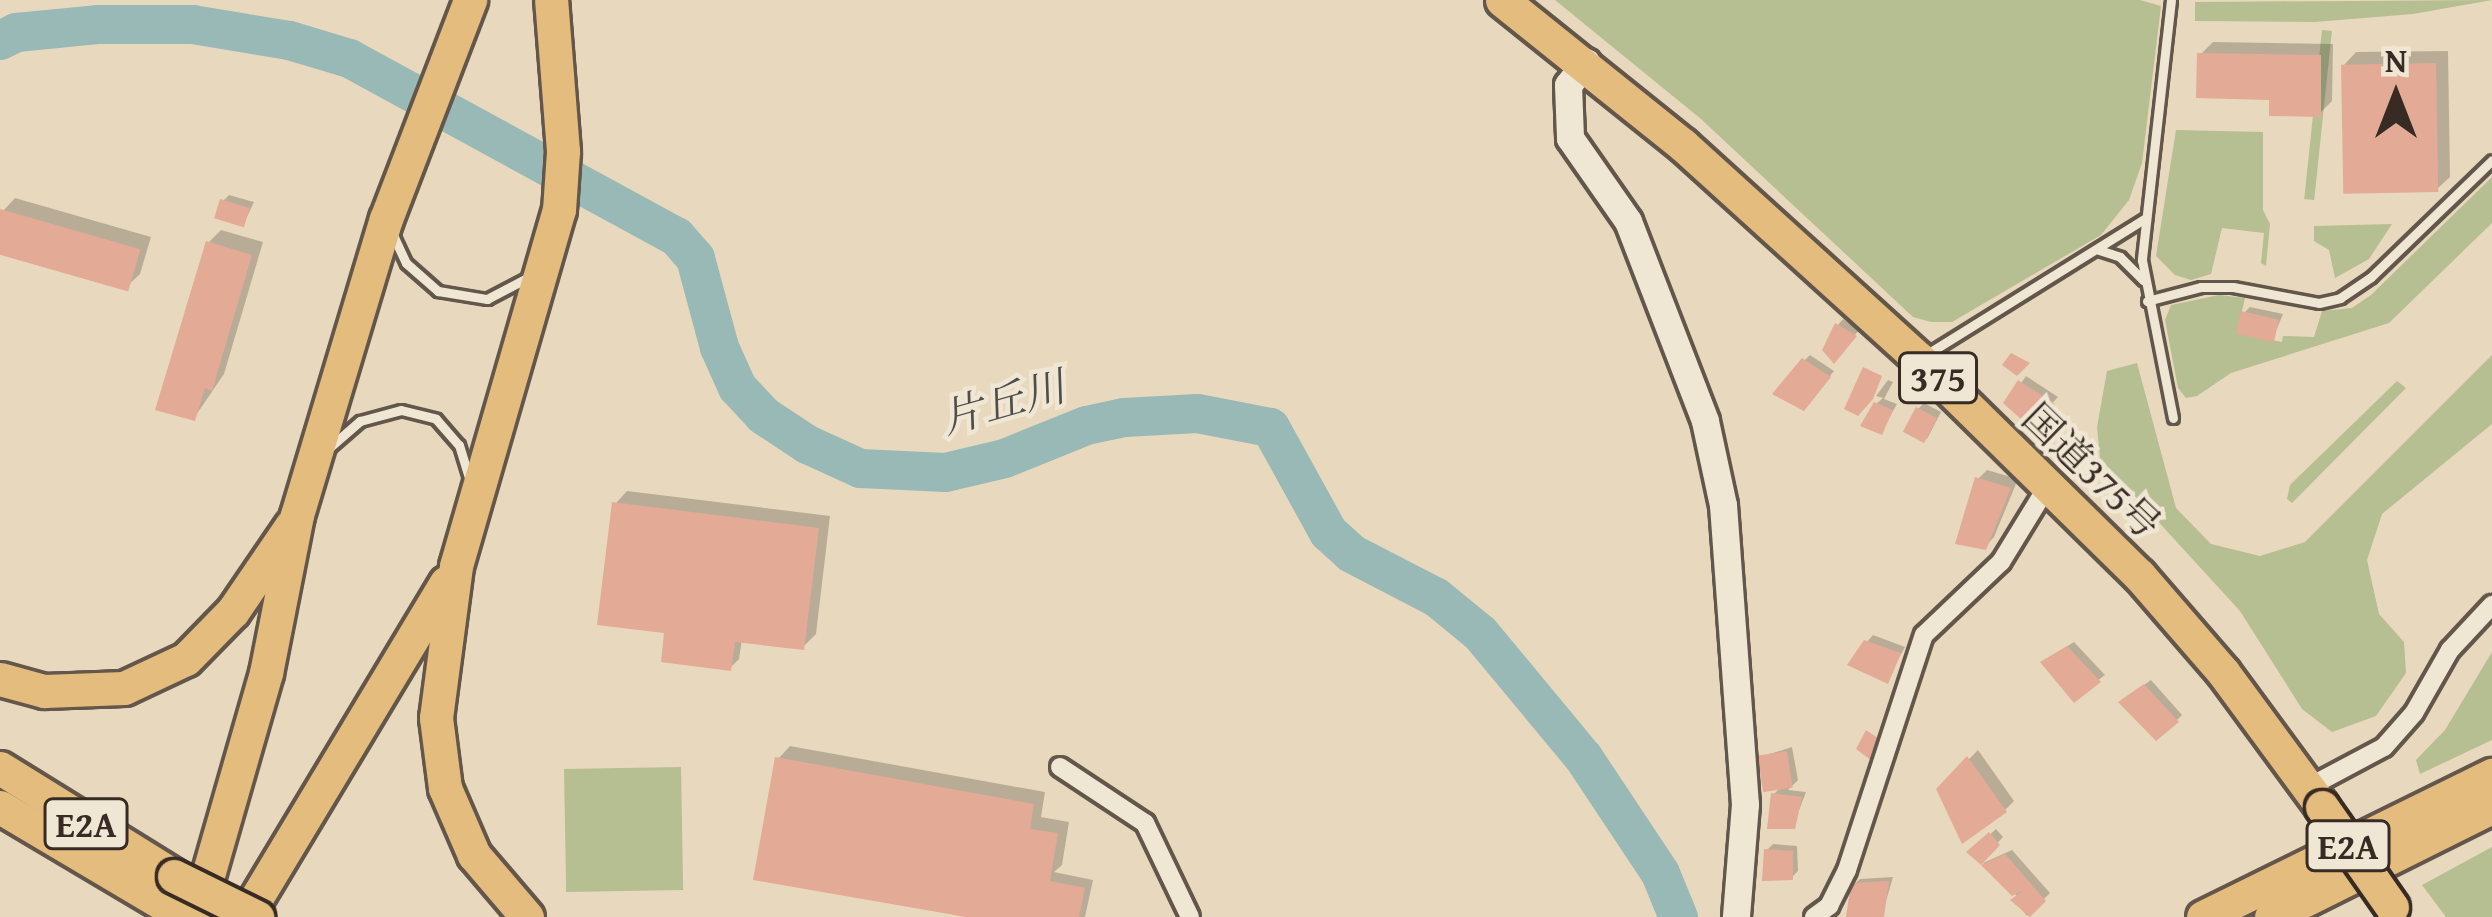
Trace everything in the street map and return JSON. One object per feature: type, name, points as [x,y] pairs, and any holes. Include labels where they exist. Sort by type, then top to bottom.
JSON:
[{"type":"highway","points":[[527,917],[474,855],[445,788],[436,718],[457,566],[559,210],[563,151],[551,0]]},
{"type":"highway","name":"国道375号","points":[[1502,0],[1586,62],[1919,359],[2139,575],[2223,672],[2396,912]]},
{"type":"highway","points":[[196,917],[266,673],[297,515],[411,142],[464,15]]},
{"type":"highway","points":[[0,679],[44,691],[124,688],[186,659],[233,611],[297,515]]},
{"type":"highway","points":[[245,917],[457,566]]},
{"type":"highway","name":"E2A","points":[[0,768],[174,900]]},
{"type":"highway","name":"E2A","points":[[2204,917],[2492,775]]},
{"type":"highway","name":"E2A","points":[[0,807],[174,900],[257,917]]},
{"type":"highway","name":"E2A","points":[[2271,917],[2492,807]]},
{"type":"street","points":[[1586,62],[1568,85],[1570,137],[1628,220],[1705,421],[1723,505],[1745,804],[1736,917]]},
{"type":"street","points":[[1814,917],[1828,906],[1847,870],[1924,635],[2001,562],[2047,487]]},
{"type":"street","points":[[2314,797],[2384,747],[2414,713],[2450,650],[2492,604]]},
{"type":"street","points":[[1060,767],[1145,823],[1190,917]]},
{"type":"lane","points":[[2171,0],[2144,219],[2147,301],[2174,418]]},
{"type":"lane","points":[[2147,301],[2201,287],[2234,287],[2319,303],[2340,298],[2371,277],[2492,160]]},
{"type":"lane","points":[[386,219],[406,263],[439,291],[487,299],[541,271]]},
{"type":"lane","points":[[1919,359],[2144,219]]},
{"type":"lane","points":[[2099,250],[2120,257],[2145,283]]},
{"type":"lane","points":[[316,459],[360,421],[401,410],[436,419],[459,445],[474,496]]},
{"type":"green space","points":[[1555,0],[2140,0],[2161,6],[2142,163],[2129,200],[2101,235],[1952,322],[1931,322],[1913,317],[1701,119]]},
{"type":"green space","points":[[2492,0],[2413,14],[2315,22],[2195,21],[2195,2]]},
{"type":"green space","points":[[2322,30],[2332,31],[2314,200],[2304,199]]},
{"type":"green space","points":[[2176,130],[2263,132],[2263,210],[2270,224],[2266,266],[2261,263],[2264,233],[2222,228],[2211,274],[2191,280],[2175,275],[2156,256]]},
{"type":"green space","points":[[2492,177],[2492,223],[2389,323],[2231,373],[2197,396],[2186,398],[2178,388],[2165,320],[2171,305],[2219,295],[2245,298],[2237,333],[2282,342],[2283,336],[2314,337],[2322,311],[2352,308],[2371,295]]},
{"type":"green space","points":[[2392,224],[2369,259],[2335,278],[2329,250],[2314,241],[2314,226]]},
{"type":"green space","points":[[2492,355],[2492,424],[2382,514],[2367,560],[2379,614],[2404,642],[2406,673],[2376,716],[2332,732],[2302,709],[2240,611],[2100,458],[2097,427],[2107,371],[2137,363],[2176,508],[2211,544],[2260,556],[2305,542]]},
{"type":"green space","points":[[2397,381],[2406,388],[2292,503],[2287,499],[2290,485]]},
{"type":"green space","points":[[2492,652],[2492,740],[2420,774],[2416,760],[2445,730]]},
{"type":"green space","points":[[681,767],[683,890],[566,892],[564,769]]},
{"type":"green space","points":[[2492,847],[2492,917],[2446,917],[2422,885]]},
{"type":"building","points":[[2197,53],[2321,55],[2321,117],[2269,116],[2269,100],[2196,98]]},
{"type":"building","points":[[2436,63],[2438,192],[2343,194],[2341,65]]},
{"type":"building","points":[[220,199],[250,208],[244,227],[214,218]]},
{"type":"building","points":[[0,209],[140,249],[128,292],[0,255]]},
{"type":"building","points":[[206,241],[252,255],[212,391],[205,388],[195,421],[155,410]]},
{"type":"building","points":[[2241,311],[2279,320],[2274,342],[2236,333]]},
{"type":"building","points":[[1835,323],[1857,336],[1834,364],[1822,350]]},
{"type":"building","points":[[2011,353],[2030,363],[2017,376],[2002,365]]},
{"type":"building","points":[[1802,358],[1831,377],[1804,411],[1772,394]]},
{"type":"building","points":[[1863,367],[1882,376],[1873,399],[1858,416],[1844,409]]},
{"type":"building","points":[[2018,380],[2055,404],[2032,429],[2003,403]]},
{"type":"building","points":[[1874,402],[1893,410],[1882,435],[1860,426]]},
{"type":"building","points":[[1916,407],[1937,418],[1924,443],[1903,432]]},
{"type":"building","points":[[1975,477],[2011,488],[1986,550],[1955,544]]},
{"type":"building","points":[[612,502],[819,528],[804,650],[735,642],[731,671],[661,662],[664,633],[597,625]]},
{"type":"building","points":[[1864,640],[1901,653],[1888,684],[1847,665]]},
{"type":"building","points":[[2067,646],[2101,682],[2074,703],[2040,662]]},
{"type":"building","points":[[2144,684],[2179,722],[2156,741],[2118,702]]},
{"type":"building","points":[[1866,730],[1879,739],[1872,761],[1856,749]]},
{"type":"building","points":[[1787,751],[1793,788],[1763,792],[1757,756]]},
{"type":"building","points":[[1967,756],[2007,812],[1962,844],[1936,789]]},
{"type":"building","points":[[775,757],[1034,804],[1030,829],[1058,833],[1050,881],[1085,888],[1079,917],[966,917],[753,880]]},
{"type":"building","points":[[1771,793],[1802,797],[1795,829],[1767,829]]},
{"type":"building","points":[[1989,832],[2000,845],[1981,865],[1966,852]]},
{"type":"building","points":[[1764,849],[1793,851],[1793,880],[1762,881]]},
{"type":"building","points":[[2005,854],[2046,901],[2030,917],[2010,900],[2025,889],[2012,896],[1981,865]]},
{"type":"building","points":[[1889,881],[1884,917],[1846,917],[1851,883]]},
{"type":"waterway","name":"片丘川","points":[[0,40],[16,32],[97,24],[192,24],[289,40],[349,58],[676,236],[695,258],[719,347],[737,387],[763,415],[807,444],[860,468],[945,472],[1004,458],[1086,425],[1124,417],[1197,413],[1270,427],[1328,532],[1351,553],[1436,597],[1480,633],[1583,757],[1660,873],[1678,917]]}]
